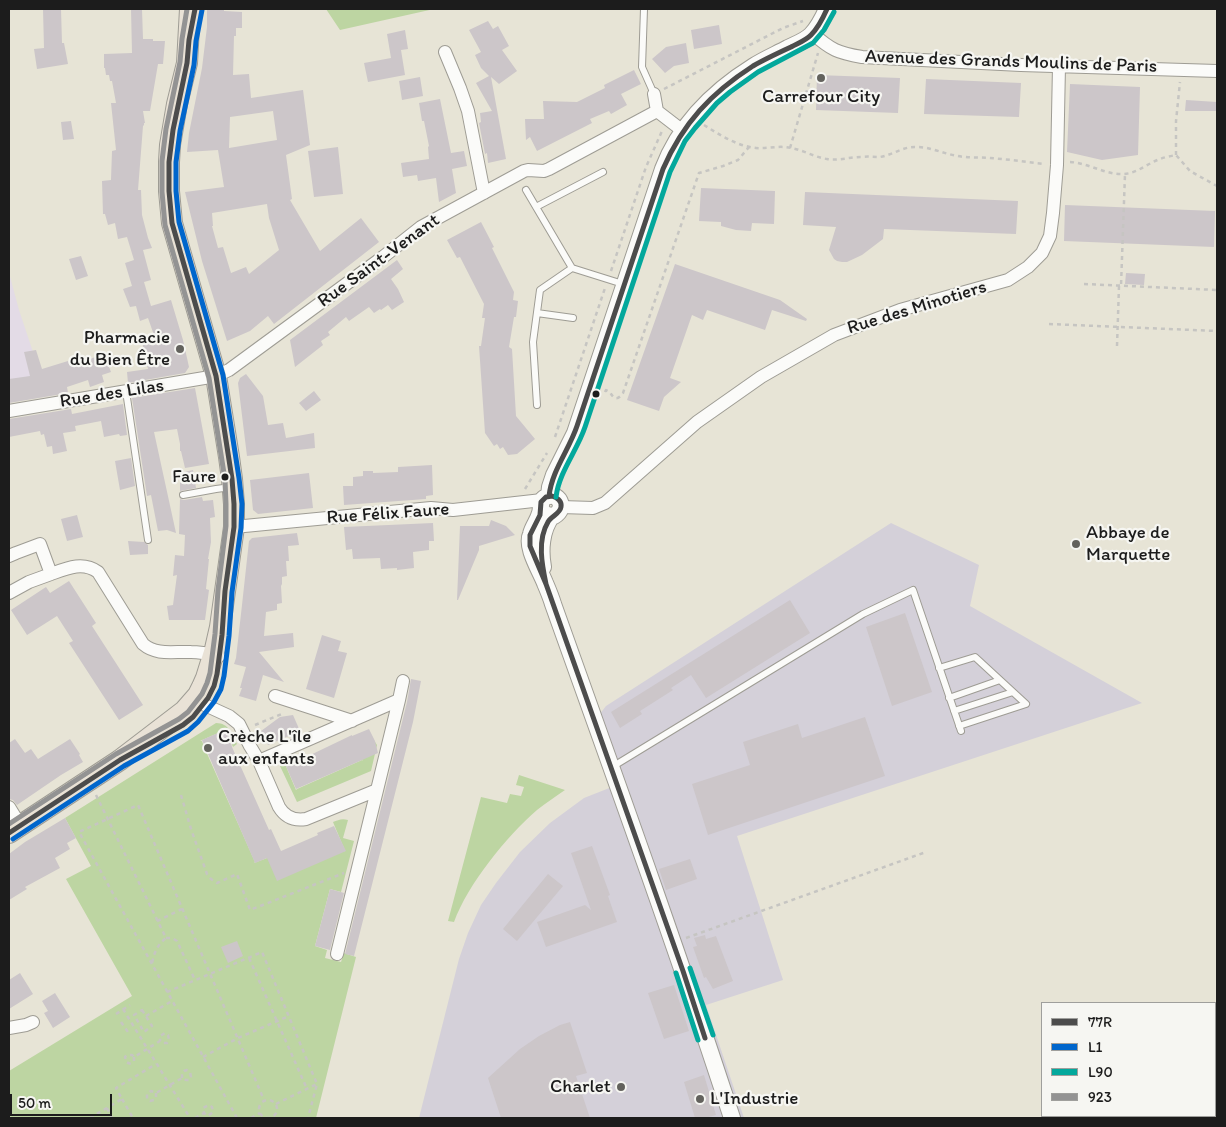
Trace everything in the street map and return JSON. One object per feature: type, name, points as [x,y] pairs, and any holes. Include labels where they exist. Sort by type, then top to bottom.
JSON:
[{"type":"main road","points":[[14,829],[120,760],[199,702],[202,687],[216,656],[234,528],[230,457],[216,376],[172,223],[168,178],[170,145],[187,63],[190,9]]},
{"type":"street","points":[[732,1118],[546,584],[542,560],[542,544],[551,484],[575,433],[671,150],[688,124],[704,105],[722,89],[764,60],[804,40],[817,38],[819,24],[827,9]]},
{"type":"street","name":"Avenue des Grands Moulins de Paris","points":[[817,38],[838,52],[862,57],[1217,71]]},
{"type":"street","points":[[445,52],[468,111],[484,192]]},
{"type":"street","name":"Rue des Minotiers","points":[[549,506],[593,508],[605,503],[697,422],[761,377],[834,335],[900,310],[1008,280],[1028,267],[1042,253],[1050,236],[1057,165],[1059,66]]},
{"type":"street","points":[[654,94],[658,111],[688,124]]},
{"type":"street","name":"Rue Saint-Venant","points":[[216,376],[230,370],[421,227],[528,170],[540,171],[549,169],[658,111]]},
{"type":"street","name":"Rue des Lilas","points":[[9,411],[216,376]]},
{"type":"street","name":"Rue Félix Faure","points":[[234,528],[431,508],[457,510],[549,506]]},
{"type":"street","points":[[9,556],[40,544],[51,574]]},
{"type":"street","points":[[9,593],[28,582],[51,574],[78,566],[89,567],[98,572],[140,640],[147,647],[157,651],[192,652],[216,656]]},
{"type":"street","points":[[337,954],[403,681]]},
{"type":"street","points":[[275,696],[352,721]]},
{"type":"street","points":[[259,761],[399,700]]},
{"type":"street","points":[[199,702],[229,716],[239,724],[259,761],[279,807],[283,813],[294,819],[306,819],[377,790]]},
{"type":"street","points":[[9,807],[14,829]]},
{"type":"street","points":[[9,1028],[33,1022]]},
{"type":"lane","points":[[189,40],[194,9]]},
{"type":"lane","points":[[644,9],[642,66],[654,94]]},
{"type":"lane","points":[[536,207],[603,172]]},
{"type":"lane","points":[[526,190],[572,268],[624,284]]},
{"type":"lane","points":[[537,405],[533,342],[540,290],[572,268]]},
{"type":"lane","points":[[537,313],[573,318]]},
{"type":"lane","points":[[126,391],[148,540]]},
{"type":"lane","points":[[183,495],[216,488],[233,487]]},
{"type":"lane","points":[[611,768],[863,614],[913,590],[939,668],[960,728],[1026,704],[975,657],[939,668]]},
{"type":"lane","points":[[950,698],[1000,680]]},
{"type":"lane","points":[[954,711],[1013,692]]},
{"type":"path","points":[[790,148],[817,38]]},
{"type":"path","points":[[1181,69],[1176,121],[1176,155],[1190,171],[1217,186]]},
{"type":"path","points":[[688,124],[749,147],[790,148],[835,160],[862,156],[880,157],[916,146],[960,156],[1057,165],[1072,162],[1087,164],[1107,172],[1125,174],[1144,168],[1159,159],[1176,155]]},
{"type":"path","points":[[602,400],[606,390],[614,398],[624,393],[699,173],[738,160],[749,147]]},
{"type":"path","points":[[1116,346],[1119,286],[1121,286],[1125,174]]},
{"type":"path","points":[[1084,284],[1217,290]]},
{"type":"path","points":[[1049,324],[1217,330]]},
{"type":"path","points":[[243,730],[302,705]]},
{"type":"path","points":[[89,780],[166,938]]},
{"type":"path","points":[[181,795],[191,829],[211,880],[217,883],[237,874],[250,910],[346,873],[358,865]]},
{"type":"path","points":[[237,1118],[79,832],[138,805],[264,1100]]},
{"type":"path","points":[[672,942],[926,852]]},
{"type":"path","points":[[157,920],[182,909]]},
{"type":"path","points":[[152,964],[154,953],[160,943],[166,938],[172,938],[177,941],[195,980]]},
{"type":"path","points":[[167,992],[262,952],[317,1084],[308,1118]]},
{"type":"path","points":[[249,958],[306,1089]]},
{"type":"path","points":[[146,1016],[172,1001]]},
{"type":"path","points":[[116,1014],[130,1005]]},
{"type":"path","points":[[123,1009],[190,1118]]},
{"type":"path","points":[[142,1010],[146,1016],[152,1026],[144,1032],[134,1015],[142,1010]]},
{"type":"path","points":[[203,1056],[288,1016]]},
{"type":"path","points":[[126,1029],[137,1021]]},
{"type":"path","points":[[121,1022],[130,1036]]},
{"type":"path","points":[[134,1057],[160,1041]]},
{"type":"path","points":[[134,1118],[116,1088],[156,1064]]},
{"type":"path","points":[[156,1094],[182,1078]]},
{"type":"path","points":[[276,1104],[317,1084]]},
{"type":"path","points":[[93,1118],[122,1099]]},
{"type":"path","points":[[271,1100],[276,1104],[276,1112],[273,1117],[264,1118],[258,1107],[261,1101],[271,1100]]},
{"type":"path","points":[[106,1108],[112,1118]]},
{"type":"path","points":[[195,1118],[204,1113]]},
{"type":"path","points":[[251,1118],[260,1113]]},
{"type":"shaded area","points":[[9,273],[19,310],[47,394],[9,401]]},
{"type":"shaded area","points":[[891,523],[979,565],[970,606],[1142,703],[737,836],[783,980],[706,1005],[744,1118],[419,1118],[459,959],[481,905],[520,852],[550,823],[584,798],[622,783],[599,715],[606,706]]},
{"type":"green space","points":[[326,9],[434,9],[340,30]]},
{"type":"green space","points":[[216,723],[227,727],[237,744],[233,747],[226,731],[227,729],[200,741],[202,741],[254,863],[267,858],[345,851],[333,822],[340,819],[348,820],[343,838],[354,841],[341,892],[330,889],[315,946],[327,950],[325,958],[341,962],[344,953],[356,957],[316,1118],[9,1118],[9,1071],[132,996],[66,879],[91,866],[65,818]]},
{"type":"green space","points":[[375,742],[377,745],[371,771],[297,802],[280,766],[285,764],[296,790],[363,761],[362,759]]},
{"type":"green space","points":[[519,775],[565,790],[537,810],[501,847],[478,877],[460,907],[454,922],[448,921],[481,797],[507,803],[510,794],[521,796],[524,787],[516,785]]},
{"type":"building","points":[[43,9],[61,9],[62,43],[64,43],[68,64],[37,69],[34,49],[44,48]]},
{"type":"building","points":[[131,9],[142,9],[143,39],[165,41],[163,64],[158,64],[150,111],[143,111],[145,123],[143,126],[138,190],[141,190],[142,215],[152,248],[143,250],[151,280],[144,282],[151,306],[171,300],[189,367],[185,373],[128,383],[127,372],[148,369],[142,342],[155,338],[148,318],[140,321],[136,306],[130,307],[123,289],[132,286],[125,263],[134,260],[127,237],[118,239],[115,223],[108,225],[105,214],[103,214],[102,181],[111,180],[112,151],[116,150],[111,103],[116,103],[112,81],[110,81],[109,75],[106,75],[104,68],[104,54],[132,53]]},
{"type":"building","points":[[207,9],[242,12],[242,28],[236,28],[236,36],[234,36],[233,75],[249,74],[251,98],[303,90],[310,145],[286,155],[292,199],[290,200],[320,251],[361,218],[379,242],[274,324],[268,316],[250,331],[227,341],[202,261],[185,192],[224,187],[218,150],[187,152],[202,68],[207,27]],"holes":[[[273,111],[277,140],[229,148],[230,117]],[[267,204],[269,218],[279,250],[249,274],[246,267],[231,273],[223,247],[218,248],[212,226],[212,213]]]},
{"type":"building","points":[[488,21],[493,29],[498,26],[509,46],[502,50],[517,71],[499,84],[491,77],[506,159],[488,163],[479,123],[481,122],[480,113],[492,111],[476,83],[489,76],[481,68],[475,55],[481,52],[469,30]]},
{"type":"building","points":[[719,25],[722,44],[694,49],[691,30]]},
{"type":"building","points":[[405,30],[408,49],[401,50],[405,75],[368,82],[364,63],[391,58],[387,34]]},
{"type":"building","points":[[686,43],[689,63],[674,66],[665,73],[652,59],[666,47]]},
{"type":"building","points":[[634,70],[641,84],[621,94],[627,105],[611,114],[609,111],[590,119],[592,123],[537,151],[530,137],[526,140],[525,119],[544,119],[543,101],[577,102],[605,88],[604,85]]},
{"type":"building","points":[[817,75],[900,78],[898,113],[816,110]]},
{"type":"building","points":[[420,77],[423,96],[402,100],[399,81]]},
{"type":"building","points":[[926,79],[1021,83],[1019,117],[924,114]]},
{"type":"building","points":[[1070,84],[1140,87],[1138,155],[1102,160],[1067,152]]},
{"type":"building","points":[[440,99],[451,153],[464,151],[467,166],[452,169],[456,193],[439,202],[436,178],[418,181],[417,175],[403,177],[401,163],[429,159],[429,146],[419,103]]},
{"type":"building","points":[[1186,100],[1217,102],[1217,111],[1185,111]]},
{"type":"building","points":[[71,121],[74,139],[63,140],[61,122]]},
{"type":"building","points":[[338,147],[343,194],[314,197],[308,151]]},
{"type":"building","points":[[701,188],[775,191],[774,224],[752,223],[751,231],[721,226],[721,222],[699,221]]},
{"type":"building","points":[[805,192],[1018,201],[1016,234],[884,229],[883,239],[862,255],[847,262],[842,262],[834,259],[829,250],[836,227],[803,225]]},
{"type":"building","points":[[1065,205],[1215,211],[1214,247],[1064,241]]},
{"type":"building","points":[[481,222],[514,292],[513,300],[518,301],[509,347],[512,349],[516,416],[535,439],[517,454],[508,455],[503,447],[500,449],[497,444],[494,446],[485,433],[479,346],[481,346],[485,318],[482,318],[484,304],[460,257],[457,258],[447,240]]},
{"type":"building","points":[[81,256],[88,276],[76,280],[69,259]]},
{"type":"building","points":[[397,260],[403,269],[391,279],[404,302],[392,310],[388,305],[374,313],[369,307],[349,321],[346,317],[328,332],[330,335],[321,341],[323,345],[295,367],[290,340]]},
{"type":"building","points":[[675,264],[780,300],[807,319],[806,321],[772,310],[765,330],[707,310],[703,320],[692,315],[670,378],[681,382],[664,397],[659,411],[627,400]]},
{"type":"building","points":[[1126,273],[1145,274],[1144,285],[1125,284]]},
{"type":"building","points":[[36,350],[42,369],[68,361],[70,366],[104,354],[111,372],[102,375],[104,382],[90,387],[88,380],[67,387],[68,393],[9,403],[9,379],[30,376],[24,352]]},
{"type":"building","points":[[246,374],[263,396],[268,425],[283,423],[286,438],[314,433],[315,448],[247,456],[238,383],[240,378]]},
{"type":"building","points":[[195,388],[209,464],[185,468],[177,429],[154,432],[176,533],[167,530],[158,531],[151,495],[147,496],[132,398]]},
{"type":"building","points":[[314,391],[321,400],[306,411],[299,403]]},
{"type":"building","points":[[123,404],[127,435],[120,436],[119,434],[104,437],[101,421],[75,426],[76,431],[63,433],[67,451],[53,454],[52,446],[47,447],[44,434],[41,435],[40,431],[9,437],[9,419],[71,409],[72,414]]},
{"type":"building","points":[[131,458],[135,486],[120,490],[115,461]]},
{"type":"building","points":[[432,465],[433,495],[426,496],[426,499],[344,505],[343,486],[353,486],[353,477],[363,476],[363,471],[373,471],[373,473],[398,472],[398,467]]},
{"type":"building","points":[[193,470],[196,488],[180,491],[180,473]]},
{"type":"building","points":[[309,473],[313,508],[258,514],[253,510],[250,480]]},
{"type":"building","points":[[202,497],[203,501],[213,500],[215,517],[210,518],[211,542],[206,589],[209,590],[205,620],[169,620],[167,606],[173,605],[177,575],[173,576],[175,555],[184,556],[185,535],[179,534],[180,499]]},
{"type":"building","points":[[77,515],[83,537],[67,541],[61,519]]},
{"type":"building","points":[[491,520],[506,526],[515,535],[479,546],[479,550],[457,600],[460,526],[489,526]]},
{"type":"building","points":[[433,523],[434,541],[429,541],[429,550],[413,552],[414,568],[381,569],[380,558],[353,559],[352,549],[346,550],[344,527]]},
{"type":"building","points":[[297,533],[299,545],[288,546],[287,576],[282,577],[281,586],[282,603],[277,604],[277,610],[266,612],[264,636],[293,633],[294,647],[259,652],[284,682],[263,675],[256,701],[239,696],[246,667],[234,664],[249,541],[252,538]]},
{"type":"building","points":[[128,541],[144,542],[148,545],[148,554],[130,555]]},
{"type":"building","points":[[69,581],[96,623],[92,626],[143,705],[119,720],[69,643],[73,641],[57,616],[27,635],[11,610],[46,587],[50,593]]},
{"type":"building","points":[[790,600],[810,633],[706,698],[691,675],[671,688],[673,690],[640,711],[642,714],[620,728],[611,712]]},
{"type":"building","points":[[905,613],[932,692],[892,706],[866,627]]},
{"type":"building","points":[[322,635],[341,641],[338,651],[347,653],[334,698],[306,689]]},
{"type":"building","points":[[411,679],[421,681],[413,722],[354,956],[345,954],[407,702]]},
{"type":"building","points":[[293,715],[300,731],[268,745],[261,731],[280,717]]},
{"type":"building","points":[[865,717],[885,776],[708,835],[692,784],[750,765],[743,742],[798,724],[802,738]]},
{"type":"building","points":[[227,729],[232,747],[269,830],[271,829],[281,851],[334,826],[346,851],[277,881],[267,858],[255,863],[202,740]]},
{"type":"building","points":[[369,729],[378,753],[296,789],[285,764],[302,759]]},
{"type":"building","points":[[15,739],[25,753],[31,749],[38,759],[70,739],[83,762],[17,805],[13,800],[9,799],[9,743]]},
{"type":"building","points":[[65,818],[76,838],[67,843],[70,849],[55,858],[60,868],[25,887],[27,889],[9,900],[9,854]]},
{"type":"building","points":[[592,846],[610,895],[608,896],[617,922],[546,947],[537,922],[585,905],[591,910],[571,853]]},
{"type":"building","points":[[690,859],[697,879],[666,890],[659,869]]},
{"type":"building","points":[[548,874],[563,886],[517,941],[503,929]]},
{"type":"building","points":[[330,889],[344,893],[330,950],[315,946]]},
{"type":"building","points":[[705,935],[706,939],[716,936],[733,981],[713,989],[706,977],[704,978],[693,947],[697,946],[694,938]]},
{"type":"building","points":[[237,941],[243,956],[228,963],[221,947]]},
{"type":"building","points":[[20,973],[33,994],[9,1009],[9,980]]},
{"type":"building","points":[[674,985],[689,1031],[664,1039],[648,993]]},
{"type":"building","points":[[55,993],[70,1017],[53,1028],[44,1013],[48,1011],[42,1001]]},
{"type":"building","points":[[570,1022],[587,1073],[576,1076],[590,1118],[501,1118],[488,1078],[520,1049],[539,1036]]},
{"type":"building","points":[[704,1075],[716,1115],[695,1118],[684,1082]]},
{"type":"transit line","name":"923","points":[[9,824],[116,754],[179,719],[188,712],[202,694],[210,673],[226,526],[225,480],[209,378],[165,225],[162,192],[162,161],[166,129],[180,62],[187,9]]},
{"type":"transit line","name":"77R","points":[[9,833],[120,760],[183,725],[193,717],[208,698],[217,674],[225,591],[234,527],[232,479],[216,376],[172,223],[169,191],[169,162],[173,130],[187,63],[195,9]]},
{"type":"transit line","name":"77R","points":[[549,496],[557,469],[574,435],[663,169],[671,152],[689,123],[711,98],[753,66],[809,37],[818,26],[827,9]]},
{"type":"transit line","name":"L1","points":[[13,839],[124,766],[188,731],[214,702],[221,689],[224,676],[232,592],[241,528],[242,504],[223,375],[179,222],[176,191],[176,162],[180,131],[194,65],[202,10]]},
{"type":"transit line","name":"L90","points":[[556,497],[564,470],[578,445],[585,427],[670,172],[685,141],[717,103],[730,92],[758,72],[813,43],[824,30],[834,12]]},
{"type":"transit line","name":"77R","points":[[552,496],[559,500],[561,505],[559,511],[548,522],[542,537],[542,561],[546,584],[530,546],[530,535],[540,515],[541,502],[546,497],[552,496]]},
{"type":"transit line","name":"77R","points":[[546,584],[683,971]]},
{"type":"transit line","name":"77R","points":[[546,584],[683,971]]},
{"type":"transit line","name":"L90","points":[[690,968],[713,1035]]},
{"type":"transit line","name":"77R","points":[[683,971],[705,1038]]},
{"type":"transit line","name":"77R","points":[[683,971],[705,1038]]},
{"type":"transit line","name":"L90","points":[[676,973],[698,1040]]},
{"type":"place","name":"Carrefour City","points":[[821,78]]},
{"type":"place","name":"Pharmacie du Bien Être","points":[[180,349]]},
{"type":"place","name":"Faure","points":[[225,477]]},
{"type":"place","name":"Abbaye de Marquette","points":[[1076,544]]},
{"type":"place","name":"Crèche L'île aux enfants","points":[[208,748]]},
{"type":"place","name":"Charlet","points":[[621,1087]]},
{"type":"place","name":"L'Industrie","points":[[700,1099]]}]
